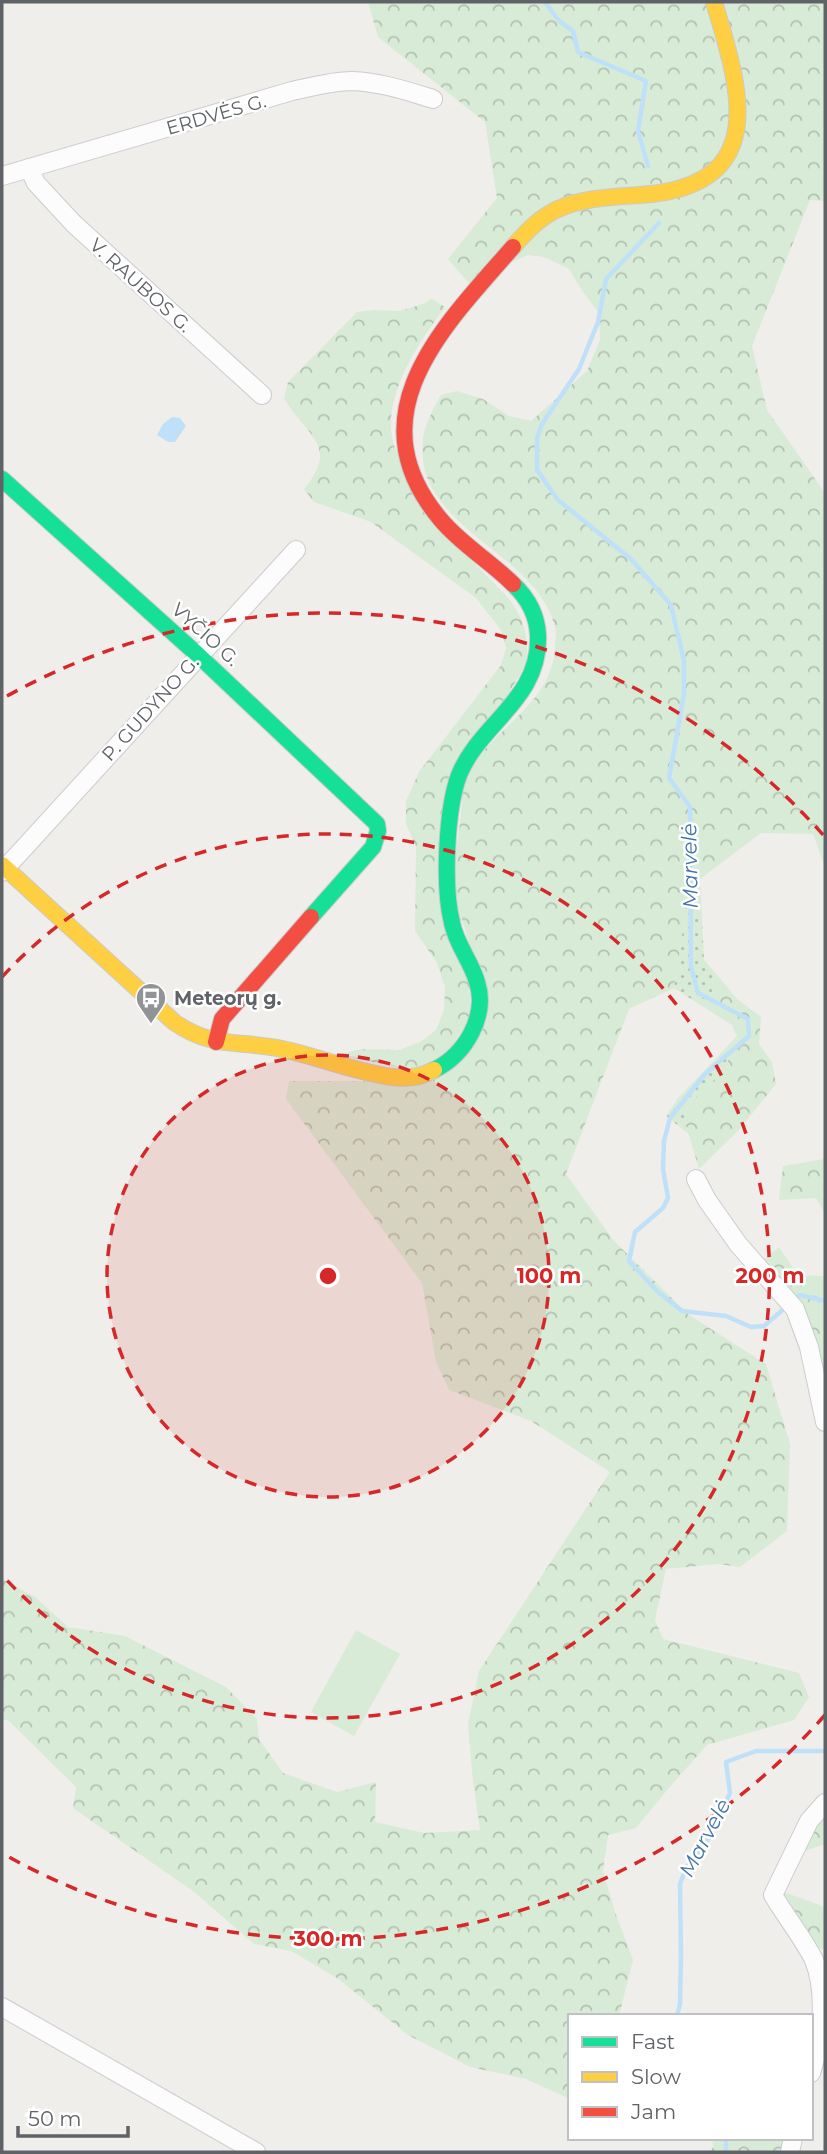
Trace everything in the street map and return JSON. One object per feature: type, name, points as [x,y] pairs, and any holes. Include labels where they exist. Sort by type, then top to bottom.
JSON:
[{"type":"street","points":[[3,868],[174,1022],[188,1034],[202,1040],[265,1046],[383,1074],[414,1077],[429,1073],[461,1051],[477,1018],[480,997],[476,976],[455,935],[448,895],[446,869],[456,786],[464,766],[477,747],[519,699],[529,683],[536,667],[538,627],[532,608],[519,588],[460,540],[428,503],[411,470],[405,450],[406,403],[412,383],[440,333],[536,223],[564,206],[597,197],[683,189],[698,183],[724,161],[733,146],[737,107],[733,77],[714,2]]},
{"type":"street","name":"ERDVĖS G.","points":[[2,176],[320,85],[351,81],[390,86],[433,99]]},
{"type":"street","name":"V. RAUBOS G.","points":[[29,168],[36,183],[74,224],[262,395]]},
{"type":"street","name":"VYČIO G.","points":[[2,479],[198,654],[377,824],[378,831],[373,847],[222,1019],[216,1042]]},
{"type":"street","name":"P. GUDYNO G.","points":[[3,868],[296,550]]},
{"type":"street","points":[[696,1179],[707,1200],[738,1244],[791,1304],[809,1347],[825,1422]]},
{"type":"street","points":[[813,2067],[821,2017],[822,1987],[814,1961],[773,1895],[809,1821],[825,1803]]},
{"type":"street","points":[[2,2007],[256,2152]]},
{"type":"green space","points":[[368,2],[825,2],[825,201],[810,200],[752,346],[767,410],[825,493],[825,867],[813,834],[761,833],[700,879],[683,929],[674,988],[629,1009],[566,1174],[614,1241],[689,1315],[766,1364],[790,1444],[787,1531],[740,1567],[719,1564],[666,1569],[655,1620],[663,1639],[799,1673],[809,1697],[794,1720],[707,1745],[636,1828],[608,1835],[603,1871],[633,1960],[620,2014],[568,2014],[568,2098],[526,2079],[470,2067],[408,2035],[337,1978],[291,1951],[254,1944],[193,1891],[73,1808],[76,1787],[9,1721],[2,1719],[2,1579],[35,1597],[68,1627],[125,1636],[226,1687],[257,1719],[259,1739],[283,1773],[337,1792],[376,1782],[375,1822],[424,1833],[480,1830],[468,1724],[479,1671],[610,1472],[531,1421],[449,1390],[436,1362],[422,1283],[286,1099],[289,1081],[367,1081],[410,1085],[479,1033],[472,959],[454,881],[463,788],[474,763],[542,687],[551,669],[556,632],[546,604],[528,581],[457,519],[437,497],[425,470],[424,433],[441,395],[457,391],[483,399],[509,416],[531,421],[587,371],[600,340],[599,313],[569,269],[544,257],[528,255],[511,262],[483,296],[448,259],[497,198],[485,122],[378,37]]},
{"type":"green space","points":[[432,299],[445,307],[414,353],[398,388],[391,424],[393,442],[454,539],[515,608],[525,632],[527,647],[526,664],[446,801],[469,981],[471,1017],[446,1055],[414,1070],[335,1055],[362,1049],[400,1050],[422,1041],[436,1030],[444,1010],[445,987],[437,963],[415,931],[416,847],[406,824],[406,801],[419,772],[501,665],[506,648],[501,630],[476,598],[371,522],[314,502],[304,489],[315,474],[319,450],[316,441],[284,398],[288,382],[357,312],[400,311]]},
{"type":"green space","points":[[700,879],[704,960],[719,977],[705,1008],[674,988],[683,929]]},
{"type":"green space","points":[[719,977],[737,999],[761,1017],[759,1044],[772,1062],[776,1084],[738,1131],[699,1169],[684,1118],[688,1105],[729,1065],[725,1049],[737,1036],[732,1025],[705,1008]]},
{"type":"green space","points":[[725,1049],[729,1065],[688,1105],[684,1118],[689,1134],[666,1116],[679,1097]]},
{"type":"green space","points":[[825,1159],[825,1213],[816,1198],[779,1200],[783,1166]]},
{"type":"green space","points":[[779,1247],[798,1275],[825,1276],[825,1386],[806,1321],[760,1263]]},
{"type":"green space","points":[[356,1630],[400,1654],[354,1736],[311,1712]]},
{"type":"green space","points":[[825,1809],[825,1844],[799,1853]]},
{"type":"green space","points":[[781,1891],[825,1907],[825,1950],[816,1947],[781,1898]]},
{"type":"green space","points":[[712,2140],[789,2140],[787,2152],[710,2152]]},
{"type":"water","points":[[172,417],[180,418],[186,426],[175,442],[168,442],[157,435],[163,424]]},
{"type":"waterway","name":"Marvelė","points":[[545,2],[559,21],[573,31],[578,52],[646,81],[638,131],[648,166]]},
{"type":"waterway","name":"Marvelė","points":[[659,223],[606,279],[598,322],[579,369],[542,424],[537,438],[537,470],[558,500],[631,559],[671,605],[684,661],[684,694],[669,778],[690,807],[691,967],[698,993],[748,1019],[749,1036],[705,1074],[670,1118],[664,1141],[663,1169],[668,1198],[663,1208],[635,1232],[629,1261],[657,1291],[682,1311],[726,1316],[751,1327],[764,1326],[787,1306]]},
{"type":"waterway","name":"Marvelė","points":[[794,1300],[800,1295],[825,1301]]},
{"type":"waterway","name":"Marvelė","points":[[678,2014],[681,1955],[680,1884],[686,1868],[712,1834],[730,1793],[726,1762],[756,1751],[825,1751]]},
{"type":"waterway","name":"Marvelė","points":[[726,2140],[726,2152]]},
{"type":"traffic: fast","points":[[2,479],[198,655],[377,824],[378,831],[373,847],[311,917]]},
{"type":"traffic: fast","points":[[434,1070],[464,1045],[476,1021],[479,1008],[477,982],[452,923],[447,890],[447,849],[451,808],[459,775],[481,740],[520,694],[530,677],[536,657],[538,635],[534,614],[513,584]]},
{"type":"traffic: slow","points":[[513,247],[539,221],[551,212],[569,205],[604,198],[652,194],[690,185],[716,169],[731,148],[737,123],[737,95],[714,2]]},
{"type":"traffic: slow","points":[[2,865],[174,1022],[188,1031],[214,1040],[282,1049],[392,1077],[414,1077],[434,1070]]},
{"type":"traffic: jam","points":[[513,247],[436,340],[418,374],[406,408],[405,444],[416,481],[441,520],[513,584]]},
{"type":"traffic: jam","points":[[216,1042],[222,1019],[311,917]]},
{"type":"place","name":"Meteorų g.","points":[[151,1025]]}]
